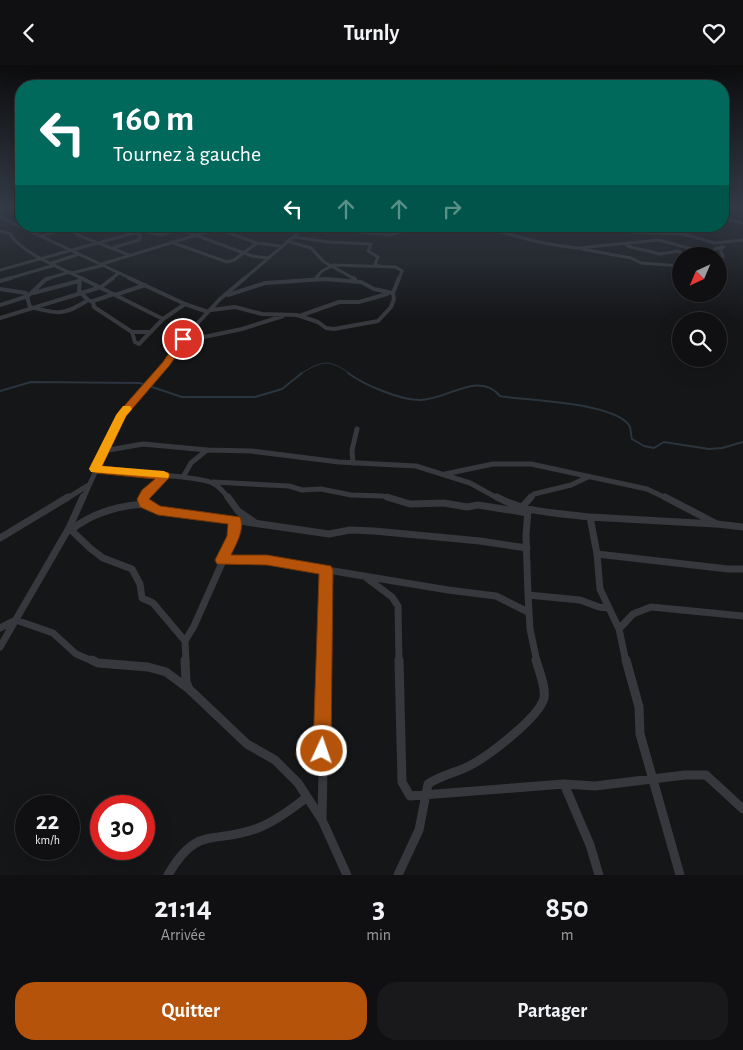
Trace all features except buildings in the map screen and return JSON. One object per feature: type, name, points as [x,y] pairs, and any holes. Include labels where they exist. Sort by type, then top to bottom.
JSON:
[{"type":"street","points":[[18,244],[41,258],[71,272],[80,279],[101,287],[163,319]]},
{"type":"street","points":[[58,244],[185,304],[210,311],[234,307],[262,314],[300,316],[334,329],[378,321],[391,307],[394,299],[391,293]]},
{"type":"street","points":[[0,270],[96,244]]},
{"type":"street","points":[[101,244],[130,255]]},
{"type":"street","points":[[111,249],[126,244]]},
{"type":"street","points":[[33,293],[46,279],[103,265],[165,244]]},
{"type":"street","points":[[176,244],[226,262],[234,260],[256,244]]},
{"type":"street","points":[[218,244],[256,257],[269,259]]},
{"type":"street","points":[[263,244],[280,246]]},
{"type":"street","points":[[0,647],[70,529],[87,486],[121,415],[174,353],[183,339],[223,296],[269,259],[283,244]]},
{"type":"street","points":[[296,244],[310,248],[324,261],[374,289],[391,293]]},
{"type":"street","points":[[367,244],[371,244],[368,251],[378,257],[375,264],[380,266]]},
{"type":"street","points":[[551,244],[631,258],[641,263],[672,265]]},
{"type":"street","points":[[578,248],[620,244]]},
{"type":"street","points":[[643,244],[653,252]]},
{"type":"street","points":[[669,244],[682,247]]},
{"type":"street","points":[[722,247],[725,244]]},
{"type":"street","points":[[606,245],[628,246],[662,254],[672,251]]},
{"type":"street","points":[[0,281],[79,254]]},
{"type":"street","points":[[300,316],[339,303],[361,301],[391,293],[400,281],[401,269],[380,266],[332,266],[322,271],[315,279]]},
{"type":"street","points":[[0,318],[101,287],[119,273]]},
{"type":"street","points":[[80,279],[80,293],[88,300],[93,301],[145,285]]},
{"type":"street","points":[[0,305],[80,279]]},
{"type":"street","points":[[223,296],[265,283],[315,279],[361,282]]},
{"type":"street","points":[[0,289],[15,290],[27,295]]},
{"type":"street","points":[[27,295],[28,305],[40,311],[57,314],[79,307],[88,300]]},
{"type":"street","points":[[93,301],[94,307],[132,332],[151,332]]},
{"type":"street","points":[[132,332],[135,342],[139,344],[163,319],[185,304]]},
{"type":"street","points":[[174,353],[199,338],[242,329],[292,315]]},
{"type":"street","points":[[353,463],[352,450],[357,429]]},
{"type":"street","points":[[103,451],[143,443],[207,450],[250,451],[353,463],[416,466],[470,483],[528,512]]},
{"type":"street","points":[[183,477],[191,463],[207,450]]},
{"type":"street","points":[[444,475],[493,464],[532,464],[588,477],[615,480],[647,489],[680,503],[717,524]]},
{"type":"street","points":[[95,469],[183,477],[213,482],[289,486],[302,490],[322,489],[363,496],[383,496],[410,505],[444,503],[467,507],[478,505],[528,512],[743,527]]},
{"type":"street","points":[[144,504],[143,499],[146,493],[156,486],[164,475]]},
{"type":"street","points":[[398,875],[420,830],[428,784],[481,759],[534,716],[542,705],[545,696],[533,646],[528,612],[528,512],[524,505],[534,494],[571,485],[588,477]]},
{"type":"street","points":[[213,482],[220,486],[238,511],[256,523]]},
{"type":"street","points":[[0,538],[87,486]]},
{"type":"street","points":[[70,529],[85,520],[109,511],[127,505],[144,504],[158,510],[329,534],[350,529],[480,541],[527,548]]},
{"type":"street","points":[[590,517],[597,554],[600,589],[619,629],[632,687],[639,707],[640,734],[680,875]]},
{"type":"street","points":[[189,689],[186,682],[185,641],[201,610],[221,560],[234,536],[235,521]]},
{"type":"street","points":[[70,529],[95,553],[112,562],[134,569],[138,575],[142,598],[153,603],[185,641]]},
{"type":"street","points":[[597,554],[728,569],[743,569]]},
{"type":"street","points":[[221,560],[267,560],[477,594],[486,593],[528,612]]},
{"type":"street","points":[[322,821],[326,570]]},
{"type":"street","points":[[364,576],[392,597],[398,606],[402,782],[410,797],[564,785],[595,785],[685,775],[706,775],[743,809]]},
{"type":"street","points":[[528,595],[580,600],[599,607],[608,608]]},
{"type":"street","points":[[619,629],[626,618],[645,608],[651,607],[743,616]]},
{"type":"street","points":[[0,628],[16,620],[53,633],[76,654],[98,663],[148,667],[166,672],[189,689],[248,743],[276,760],[298,783],[322,821],[347,875]]},
{"type":"street","points":[[564,785],[590,845],[599,875]]},
{"type":"street","points":[[168,875],[185,850],[195,841],[213,835],[231,835],[257,828],[284,816],[307,797]]},
{"type":"waterway","points":[[300,374],[314,366],[325,363],[336,365],[350,374]]},
{"type":"waterway","points":[[0,391],[31,382],[140,383],[182,397],[255,397],[282,389],[302,373]]},
{"type":"waterway","points":[[348,373],[382,391],[412,399],[430,399],[462,388],[482,386],[492,389],[500,396],[571,404],[608,412],[622,419],[630,427],[632,439],[644,446],[654,448],[664,442],[709,449],[722,448],[743,442]]},
{"type":"slow traffic","points":[[127,409],[121,415],[95,469],[164,475]]},
{"type":"route","points":[[183,339],[166,364],[121,415],[95,469],[164,475],[156,486],[146,493],[143,499],[144,504],[150,508],[235,521],[234,536],[221,560],[267,560],[326,570],[322,751]]}]
